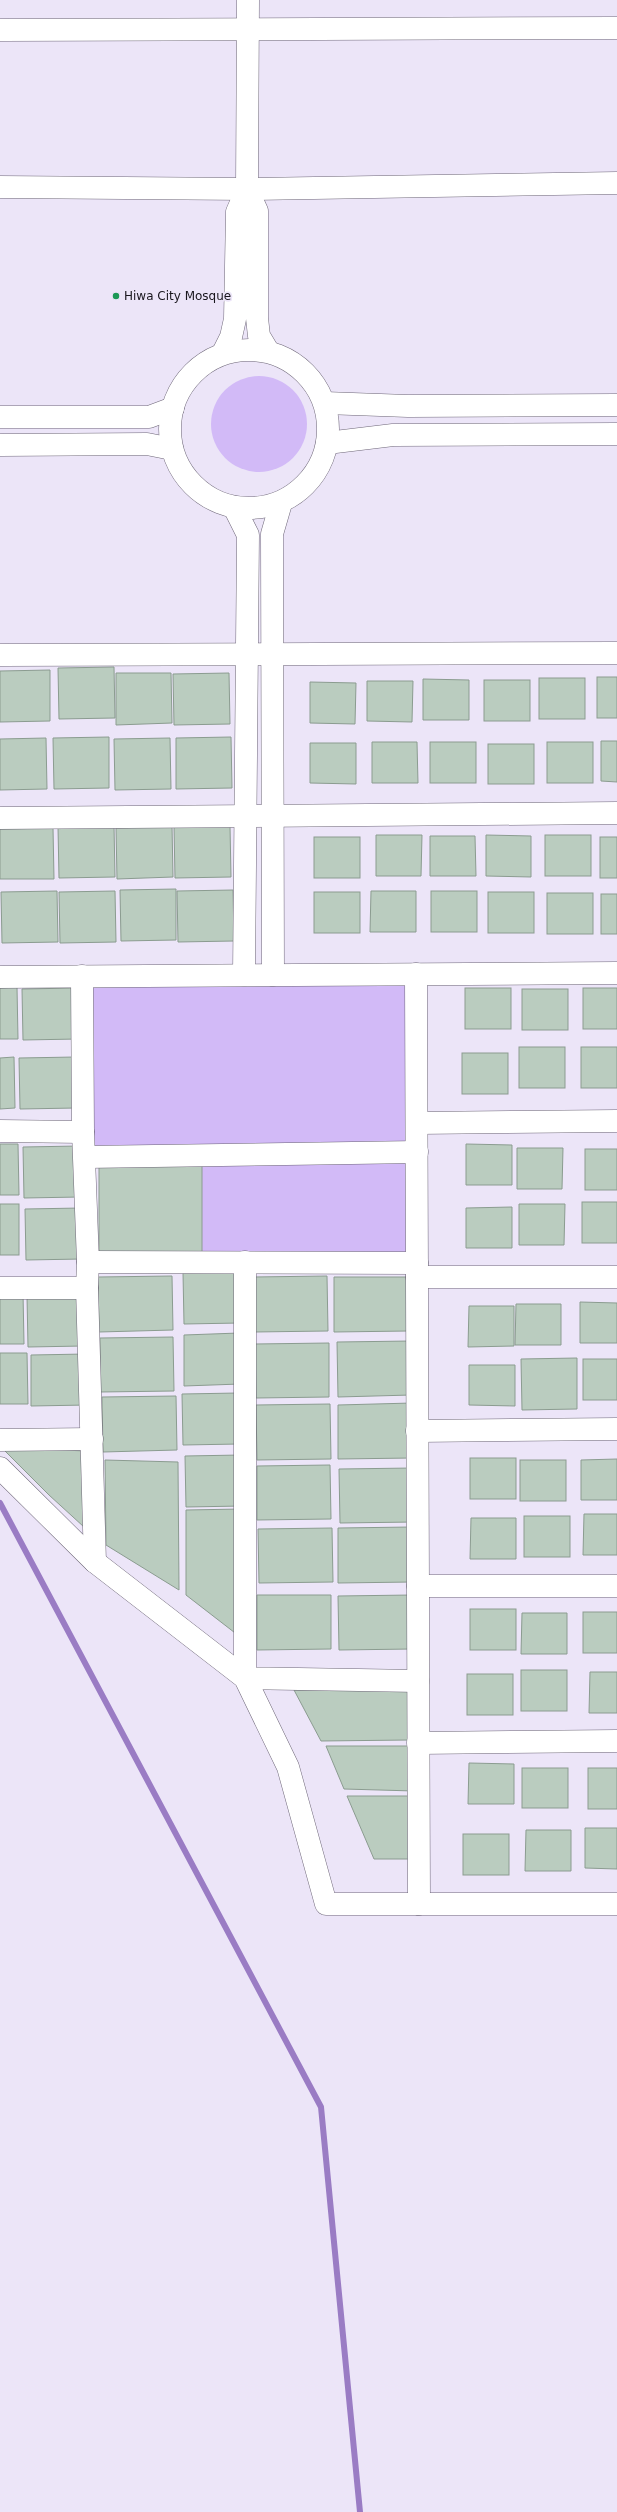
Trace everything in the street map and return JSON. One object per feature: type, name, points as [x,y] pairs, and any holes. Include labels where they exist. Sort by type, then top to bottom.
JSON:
[{"type":"street","points":[[223,353],[231,337],[235,319],[237,212],[247,190],[248,0]]},
{"type":"street","points":[[0,30],[617,28]]},
{"type":"street","points":[[0,187],[247,190],[617,184]]},
{"type":"street","points":[[247,190],[257,211],[256,318],[260,336],[268,351]]},
{"type":"street","points":[[245,349],[268,351],[287,358],[303,370],[316,385],[325,404],[328,419],[327,443],[318,469],[310,479],[281,503],[263,508],[245,509],[219,503],[203,494],[190,481],[179,466],[172,449],[170,428],[173,408],[180,390],[191,374],[206,362],[223,353],[245,349]]},
{"type":"street","points":[[325,404],[408,406],[617,405]]},
{"type":"street","points":[[0,417],[149,417],[173,408]]},
{"type":"street","points":[[148,444],[154,439],[158,430],[156,421],[149,417]]},
{"type":"street","points":[[327,443],[393,435],[617,434]]},
{"type":"street","points":[[0,445],[148,444],[172,449]]},
{"type":"street","points":[[273,975],[272,534],[281,503]]},
{"type":"street","points":[[234,507],[248,535],[244,975]]},
{"type":"street","points":[[0,655],[617,653]]},
{"type":"street","points":[[0,818],[272,814],[617,813]]},
{"type":"street","points":[[0,977],[617,973]]},
{"type":"street","points":[[416,974],[419,1904]]},
{"type":"street","points":[[82,976],[84,1132],[86,1157],[88,1262],[87,1288],[95,1562]]},
{"type":"street","points":[[417,1123],[617,1121]]},
{"type":"street","points":[[0,1131],[84,1132]]},
{"type":"street","points":[[86,1157],[417,1152]]},
{"type":"street","points":[[88,1262],[244,1262],[617,1277]]},
{"type":"street","points":[[244,1262],[245,1678],[288,1767],[326,1904],[617,1904]]},
{"type":"street","points":[[0,1288],[87,1288]]},
{"type":"street","points":[[417,1431],[617,1429]]},
{"type":"street","points":[[0,1440],[92,1439]]},
{"type":"street","points":[[0,1468],[95,1562],[245,1678],[418,1681]]},
{"type":"street","points":[[418,1586],[617,1586]]},
{"type":"street","points":[[418,1743],[617,1741]]},
{"type":"shaded area","points":[[259,376],[277,380],[286,384],[293,390],[299,397],[303,406],[307,424],[303,442],[299,451],[293,458],[286,464],[277,468],[259,472],[241,468],[232,464],[225,458],[219,451],[215,442],[211,424],[215,406],[219,397],[225,390],[232,384],[241,380]]},
{"type":"shaded area","points":[[407,984],[408,1143],[93,1146],[91,987]]},
{"type":"shaded area","points":[[408,1162],[408,1254],[202,1253],[202,1164]]},
{"type":"building","points":[[114,667],[115,718],[59,719],[58,668]]},
{"type":"building","points":[[50,670],[50,721],[0,722],[0,671]]},
{"type":"building","points":[[116,673],[171,673],[172,723],[116,725]]},
{"type":"building","points":[[229,673],[230,724],[174,725],[173,674]]},
{"type":"building","points":[[597,677],[617,677],[617,718],[597,718]]},
{"type":"building","points":[[539,678],[585,678],[585,719],[539,719]]},
{"type":"building","points":[[423,679],[469,680],[469,720],[423,720]]},
{"type":"building","points":[[484,680],[530,680],[530,721],[484,721]]},
{"type":"building","points":[[367,681],[413,681],[412,722],[367,721]]},
{"type":"building","points":[[310,682],[356,683],[355,724],[310,723]]},
{"type":"building","points":[[109,737],[109,788],[54,789],[53,738]]},
{"type":"building","points":[[231,737],[232,788],[176,789],[176,738]]},
{"type":"building","points":[[46,738],[47,789],[0,790],[0,739]]},
{"type":"building","points":[[170,738],[171,789],[115,790],[114,739]]},
{"type":"building","points":[[601,741],[617,741],[617,782],[601,781]]},
{"type":"building","points":[[372,742],[417,742],[418,783],[372,783]]},
{"type":"building","points":[[430,742],[476,742],[476,783],[430,783]]},
{"type":"building","points":[[547,742],[593,742],[593,783],[547,783]]},
{"type":"building","points":[[310,743],[356,743],[356,784],[310,783]]},
{"type":"building","points":[[488,744],[534,744],[534,784],[488,784]]},
{"type":"building","points":[[114,826],[115,877],[59,878],[58,827]]},
{"type":"building","points":[[172,826],[173,877],[117,879],[116,828]]},
{"type":"building","points":[[230,826],[231,877],[175,878],[174,827]]},
{"type":"building","points":[[53,828],[54,879],[0,879],[0,829]]},
{"type":"building","points":[[376,835],[422,835],[421,876],[376,876]]},
{"type":"building","points":[[486,835],[531,836],[531,877],[486,876]]},
{"type":"building","points":[[545,835],[591,835],[591,876],[545,876]]},
{"type":"building","points":[[430,836],[475,836],[476,876],[430,876]]},
{"type":"building","points":[[314,837],[360,837],[360,878],[314,878]]},
{"type":"building","points":[[600,837],[617,837],[617,878],[600,878]]},
{"type":"building","points":[[176,889],[176,940],[121,941],[120,890]]},
{"type":"building","points":[[233,890],[234,941],[178,942],[177,891]]},
{"type":"building","points":[[57,891],[58,942],[2,943],[1,892]]},
{"type":"building","points":[[115,891],[116,942],[60,943],[59,892]]},
{"type":"building","points":[[371,891],[416,891],[416,932],[370,932]]},
{"type":"building","points":[[431,891],[477,891],[477,932],[431,932]]},
{"type":"building","points":[[314,892],[360,892],[360,933],[314,933]]},
{"type":"building","points":[[488,892],[534,892],[534,933],[488,933]]},
{"type":"building","points":[[547,893],[593,893],[593,934],[547,934]]},
{"type":"building","points":[[601,894],[617,894],[617,934],[601,934]]},
{"type":"building","points":[[17,987],[18,1039],[0,1039],[0,988]]},
{"type":"building","points":[[77,988],[78,1039],[23,1040],[22,989]]},
{"type":"building","points":[[465,988],[511,988],[511,1029],[465,1029]]},
{"type":"building","points":[[583,988],[617,988],[617,1029],[583,1029]]},
{"type":"building","points":[[522,989],[568,989],[568,1030],[522,1030]]},
{"type":"building","points":[[519,1047],[565,1047],[565,1088],[519,1088]]},
{"type":"building","points":[[581,1047],[617,1047],[617,1088],[581,1088]]},
{"type":"building","points":[[462,1053],[508,1053],[508,1094],[462,1094]]},
{"type":"building","points":[[14,1057],[15,1108],[0,1109],[0,1058]]},
{"type":"building","points":[[75,1057],[76,1108],[20,1109],[19,1058]]},
{"type":"building","points":[[0,1144],[18,1144],[19,1195],[0,1195]]},
{"type":"building","points":[[466,1144],[512,1145],[512,1185],[466,1185]]},
{"type":"building","points":[[79,1146],[80,1197],[24,1198],[23,1147]]},
{"type":"building","points":[[517,1148],[563,1148],[562,1189],[517,1189]]},
{"type":"building","points":[[585,1149],[617,1149],[617,1190],[585,1190]]},
{"type":"building","points":[[202,1164],[202,1253],[99,1254],[99,1165]]},
{"type":"building","points":[[582,1202],[617,1202],[617,1243],[582,1243]]},
{"type":"building","points":[[0,1204],[19,1204],[19,1255],[0,1255]]},
{"type":"building","points":[[519,1204],[565,1204],[564,1245],[519,1245]]},
{"type":"building","points":[[512,1207],[512,1248],[466,1248],[466,1208]]},
{"type":"building","points":[[81,1208],[82,1259],[26,1260],[25,1209]]},
{"type":"building","points":[[239,1272],[240,1323],[184,1324],[183,1273]]},
{"type":"building","points":[[172,1276],[173,1330],[99,1332],[98,1277]]},
{"type":"building","points":[[327,1276],[328,1331],[254,1332],[253,1277]]},
{"type":"building","points":[[334,1277],[408,1277],[408,1331],[334,1332]]},
{"type":"building","points":[[0,1293],[23,1293],[24,1344],[0,1344]]},
{"type":"building","points":[[83,1295],[83,1346],[28,1347],[27,1296]]},
{"type":"building","points":[[580,1302],[617,1303],[617,1343],[580,1343]]},
{"type":"building","points":[[516,1304],[561,1304],[561,1345],[515,1345]]},
{"type":"building","points":[[469,1306],[514,1306],[514,1346],[468,1347]]},
{"type":"building","points":[[239,1333],[240,1384],[184,1386],[184,1335]]},
{"type":"building","points":[[173,1337],[174,1391],[100,1392],[100,1338]]},
{"type":"building","points":[[411,1341],[411,1395],[338,1397],[337,1342]]},
{"type":"building","points":[[329,1343],[329,1397],[256,1398],[255,1344]]},
{"type":"building","points":[[0,1353],[27,1353],[28,1404],[0,1404]]},
{"type":"building","points":[[86,1354],[87,1405],[31,1406],[31,1355]]},
{"type":"building","points":[[577,1358],[577,1409],[522,1410],[521,1359]]},
{"type":"building","points":[[583,1359],[617,1359],[617,1400],[583,1400]]},
{"type":"building","points":[[469,1365],[515,1365],[515,1406],[469,1405]]},
{"type":"building","points":[[238,1393],[239,1444],[183,1445],[182,1394]]},
{"type":"building","points":[[176,1396],[177,1450],[103,1452],[102,1397]]},
{"type":"building","points":[[412,1403],[412,1458],[338,1459],[338,1405]]},
{"type":"building","points":[[330,1404],[331,1459],[257,1460],[256,1405]]},
{"type":"building","points":[[1,1447],[85,1451],[84,1527],[49,1495]]},
{"type":"building","points":[[241,1455],[242,1506],[186,1507],[185,1456]]},
{"type":"building","points":[[470,1458],[516,1458],[516,1499],[470,1499]]},
{"type":"building","points":[[617,1459],[617,1500],[581,1500],[581,1460]]},
{"type":"building","points":[[105,1460],[178,1462],[179,1590],[106,1545]]},
{"type":"building","points":[[520,1460],[566,1460],[566,1501],[520,1501]]},
{"type":"building","points":[[330,1465],[331,1519],[257,1520],[257,1466]]},
{"type":"building","points":[[413,1468],[414,1522],[340,1523],[339,1469]]},
{"type":"building","points":[[242,1509],[239,1636],[186,1595],[186,1510]]},
{"type":"building","points":[[584,1514],[617,1514],[617,1555],[583,1555]]},
{"type":"building","points":[[524,1516],[570,1516],[570,1557],[524,1557]]},
{"type":"building","points":[[471,1518],[516,1518],[516,1559],[470,1559]]},
{"type":"building","points":[[411,1527],[412,1582],[338,1583],[338,1528]]},
{"type":"building","points":[[332,1528],[333,1582],[259,1583],[258,1529]]},
{"type":"building","points":[[257,1595],[331,1595],[331,1649],[257,1650]]},
{"type":"building","points":[[412,1595],[412,1649],[339,1650],[338,1596]]},
{"type":"building","points":[[470,1609],[516,1609],[516,1650],[470,1650]]},
{"type":"building","points":[[583,1612],[617,1612],[617,1653],[583,1653]]},
{"type":"building","points":[[522,1613],[567,1613],[567,1654],[521,1654]]},
{"type":"building","points":[[521,1670],[567,1670],[567,1711],[521,1711]]},
{"type":"building","points":[[590,1672],[617,1672],[617,1713],[589,1713]]},
{"type":"building","points":[[467,1674],[513,1674],[513,1715],[467,1715]]},
{"type":"building","points":[[409,1689],[409,1740],[321,1741],[294,1690]]},
{"type":"building","points":[[326,1746],[414,1746],[414,1791],[344,1789]]},
{"type":"building","points":[[469,1763],[514,1764],[514,1804],[468,1804]]},
{"type":"building","points":[[522,1768],[568,1768],[568,1808],[522,1808]]},
{"type":"building","points":[[588,1768],[617,1768],[617,1809],[588,1809]]},
{"type":"building","points":[[347,1796],[412,1796],[411,1859],[374,1859]]},
{"type":"building","points":[[585,1828],[617,1828],[617,1869],[585,1868]]},
{"type":"building","points":[[526,1830],[571,1830],[571,1871],[525,1871]]},
{"type":"building","points":[[463,1834],[509,1834],[509,1875],[463,1875]]},
{"type":"waterway","points":[[0,1503],[321,2107],[360,2512]]},
{"type":"place","name":"Hiwa City Mosque","points":[[116,296]]}]
